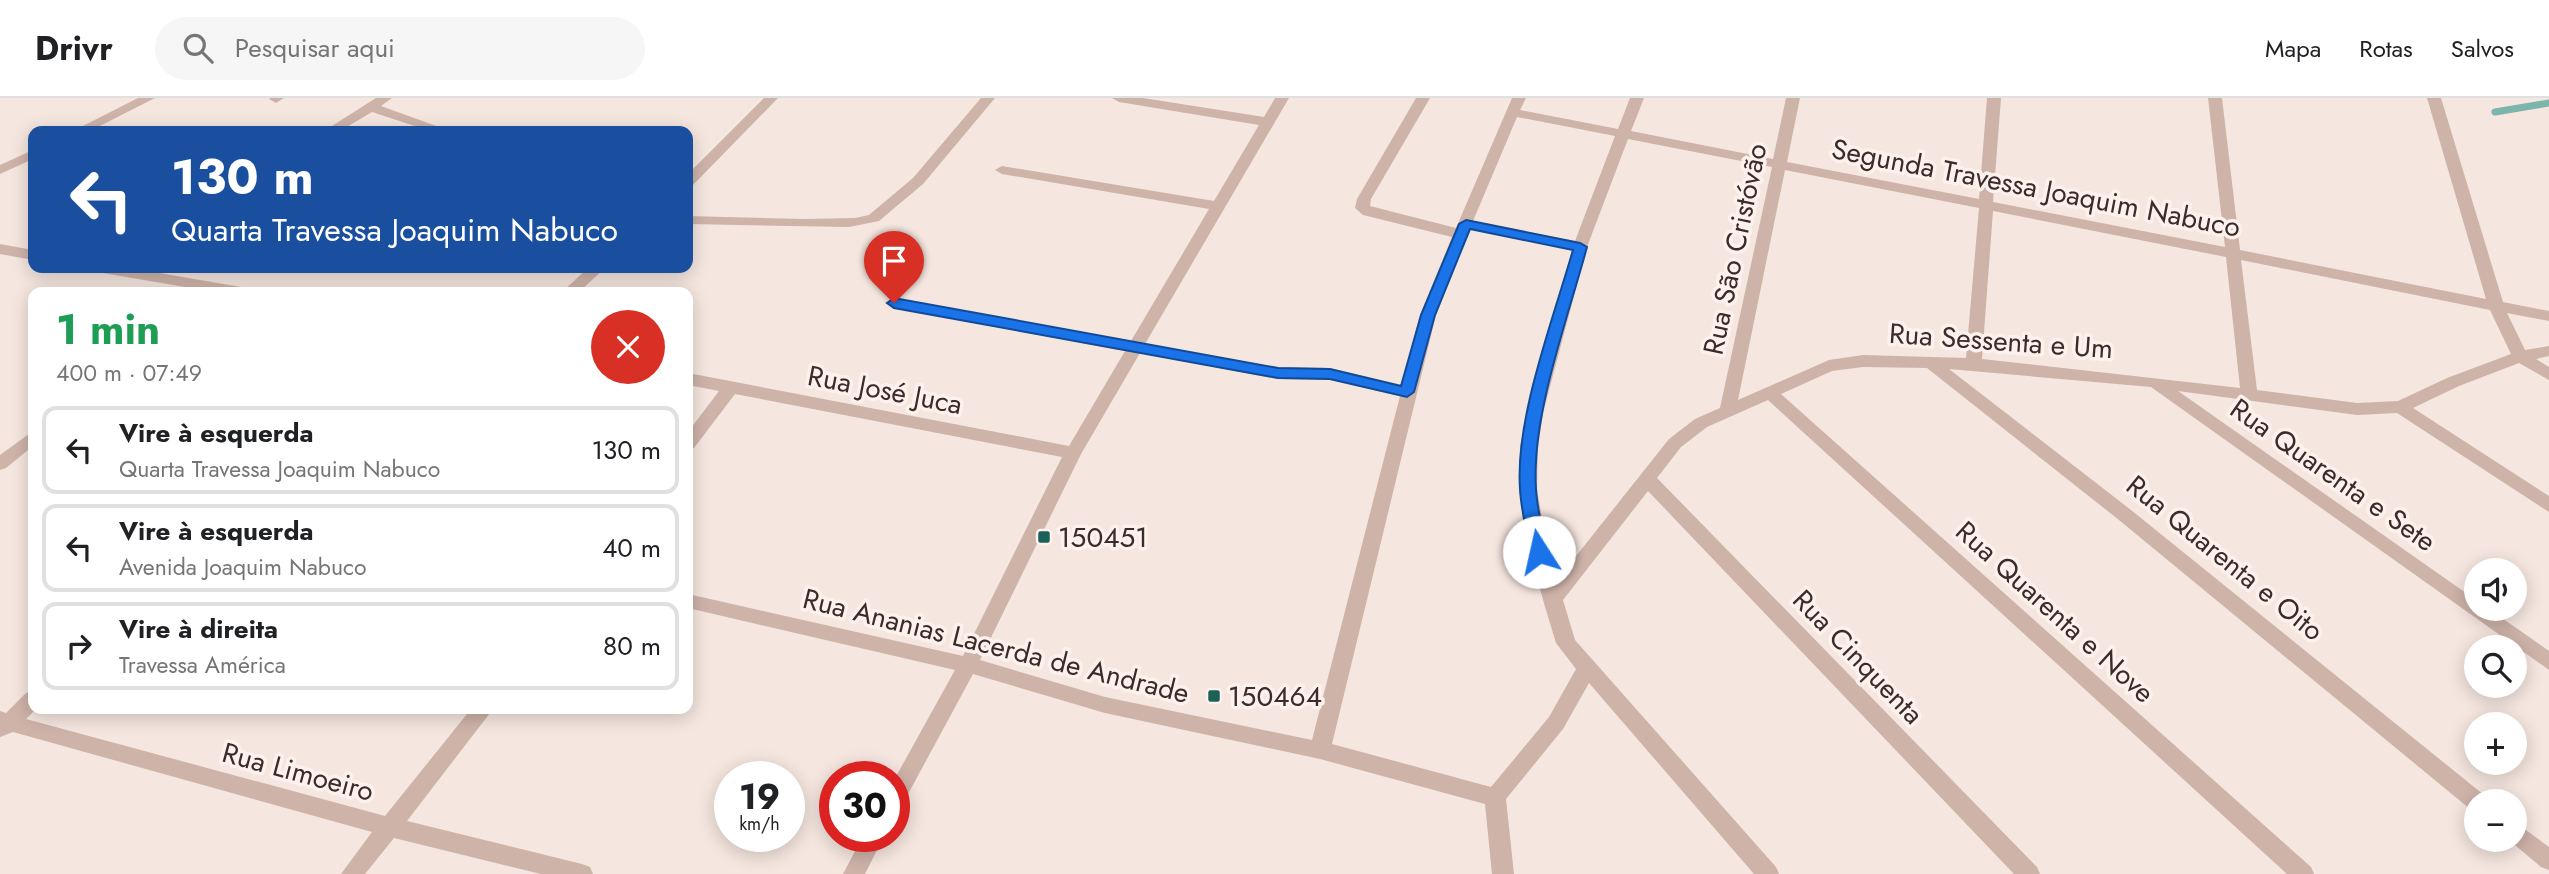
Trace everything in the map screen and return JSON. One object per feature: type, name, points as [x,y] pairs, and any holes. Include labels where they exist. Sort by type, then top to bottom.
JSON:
[{"type":"street","points":[[90,126],[148,98]]},
{"type":"street","points":[[339,126],[385,98]]},
{"type":"street","points":[[693,177],[771,98]]},
{"type":"street","points":[[693,220],[799,223],[860,222],[873,219],[895,202],[935,162],[973,120],[988,98]]},
{"type":"street","points":[[1119,98],[1267,122]]},
{"type":"street","points":[[910,771],[968,665],[1073,453],[1282,98]]},
{"type":"street","points":[[1423,98],[1364,199],[1362,208],[1368,212],[1463,229],[1580,247]]},
{"type":"street","points":[[1637,98],[1580,247],[1535,413],[1529,447],[1528,489],[1539,552],[1566,643],[1769,874]]},
{"type":"street","name":"Rua São Cristóvão","points":[[1728,410],[1793,98]]},
{"type":"street","points":[[1974,364],[1994,98]]},
{"type":"street","points":[[2215,98],[2249,395]]},
{"type":"street","points":[[2434,98],[2496,306],[2520,357],[2549,374]]},
{"type":"street","points":[[1320,750],[1428,315],[1516,105]]},
{"type":"street","name":"Segunda Travessa Joaquim Nabuco","points":[[1516,105],[1625,135],[2549,316]]},
{"type":"street","points":[[370,107],[428,126]]},
{"type":"street","points":[[0,170],[28,156]]},
{"type":"street","points":[[1002,170],[1218,206]]},
{"type":"street","points":[[0,249],[28,254]]},
{"type":"street","points":[[131,273],[197,287]]},
{"type":"street","points":[[576,287],[591,273]]},
{"type":"street","points":[[894,303],[1278,373],[1330,374],[1407,392]]},
{"type":"street","name":"Rua Sessenta e Um","points":[[1552,600],[1675,443],[1701,423],[1829,366],[1899,360],[1932,365],[1974,364],[2154,382],[2357,409],[2400,407],[2452,382],[2520,357],[2549,351]]},
{"type":"street","name":"Rua Quarenta e Oito","points":[[1932,365],[2125,515],[2464,791]]},
{"type":"street","name":"Rua José Juca","points":[[693,380],[1073,453]]},
{"type":"street","name":"Rua Quarenta e Sete","points":[[2154,382],[2549,662]]},
{"type":"street","points":[[693,437],[731,387]]},
{"type":"street","name":"Rua Quarenta e Nove","points":[[1769,392],[2303,874]]},
{"type":"street","points":[[2400,407],[2549,505]]},
{"type":"street","points":[[0,464],[7,451],[28,440]]},
{"type":"street","points":[[7,451],[28,455]]},
{"type":"street","name":"Rua Cinquenta","points":[[1648,480],[2029,874]]},
{"type":"street","name":"Rua Ananias Lacerda de Andrade","points":[[693,602],[968,665],[1105,705],[1320,750],[1496,797]]},
{"type":"street","points":[[1503,874],[1496,797],[1556,723],[1587,667]]},
{"type":"street","points":[[3,725],[28,703]]},
{"type":"street","points":[[352,874],[479,714]]},
{"type":"street","name":"Rua Limoeiro","points":[[3,725],[390,827],[582,874]]},
{"type":"street","points":[[2527,842],[2549,860]]},
{"type":"street","points":[[854,874],[866,852]]},
{"type":"waterway","points":[[2495,112],[2549,103]]},
{"type":"place","name":"150451","points":[[1044,537]]},
{"type":"place","name":"150464","points":[[1214,696]]},
{"type":"route","points":[[894,303],[1278,373],[1330,374],[1407,392],[1428,315],[1466,224],[1580,247],[1535,413],[1529,447],[1528,489],[1539,552]]}]
